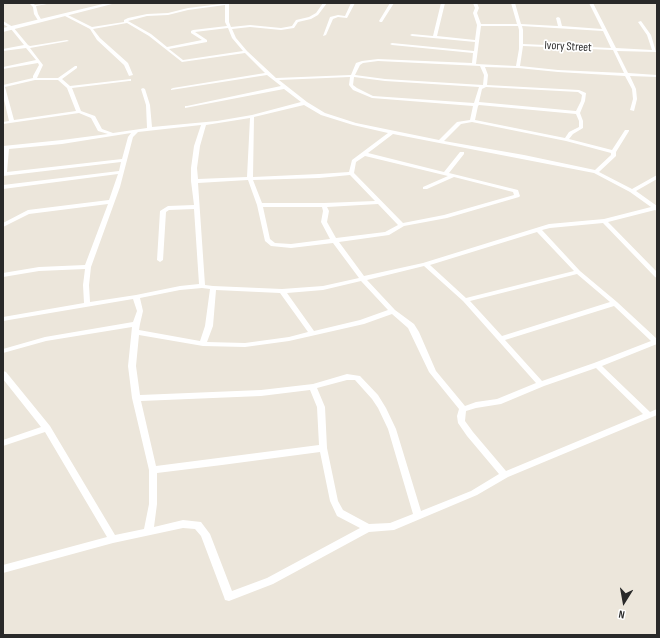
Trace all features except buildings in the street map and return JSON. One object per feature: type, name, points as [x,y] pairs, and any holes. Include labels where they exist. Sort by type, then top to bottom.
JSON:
[{"type":"main road","points":[[3,30],[113,3]]},
{"type":"street","points":[[40,21],[32,4],[50,3]]},
{"type":"street","points":[[167,48],[206,41],[192,32],[194,31],[250,26],[281,29],[293,27],[297,21],[310,18],[317,14],[325,3]]},
{"type":"street","points":[[324,35],[331,18],[338,16],[346,17],[353,3]]},
{"type":"street","points":[[381,21],[392,3]]},
{"type":"street","points":[[435,37],[443,3]]},
{"type":"street","points":[[474,64],[479,24],[475,12],[477,8],[475,3]]},
{"type":"street","points":[[513,3],[521,30],[522,45],[518,67]]},
{"type":"street","points":[[591,3],[634,92],[632,110]]},
{"type":"street","points":[[91,28],[125,22],[136,17],[168,14],[188,9],[227,4],[226,16],[234,38],[246,52],[268,74],[305,104],[331,117],[440,142],[596,172],[632,191],[656,209]]},
{"type":"street","points":[[65,15],[91,28],[98,39],[126,64],[131,75]]},
{"type":"street","points":[[558,18],[560,27]]},
{"type":"street","points":[[3,22],[12,28],[41,65],[35,76],[35,80]]},
{"type":"street","points":[[125,22],[128,22],[150,35],[182,61],[246,52]]},
{"type":"street","points":[[640,22],[649,35],[656,50]]},
{"type":"street","points":[[479,24],[605,30]]},
{"type":"street","points":[[412,35],[477,40]]},
{"type":"street","points":[[3,50],[67,41]]},
{"type":"street","points":[[392,44],[475,52]]},
{"type":"street","name":"Ivory Street","points":[[522,45],[615,50],[656,50]]},
{"type":"street","points":[[578,113],[372,97],[355,89],[351,85],[352,76],[358,64],[369,60],[474,64],[558,71],[657,76]]},
{"type":"street","points":[[3,68],[39,62]]},
{"type":"street","points":[[482,65],[486,75],[485,86]]},
{"type":"street","points":[[12,121],[3,86],[35,80],[59,79],[75,67]]},
{"type":"street","points":[[173,89],[268,74]]},
{"type":"street","points":[[276,79],[352,76],[385,80],[583,93],[584,98],[578,113],[581,121],[581,128],[571,133],[566,140]]},
{"type":"street","points":[[59,79],[69,87],[79,112]]},
{"type":"street","points":[[69,87],[129,80]]},
{"type":"street","points":[[472,121],[480,88],[485,86]]},
{"type":"street","points":[[187,107],[285,87]]},
{"type":"street","points":[[143,89],[148,105],[150,129]]},
{"type":"street","points":[[125,160],[3,174],[5,148],[62,142],[252,116],[305,104]]},
{"type":"street","points":[[3,123],[79,112],[93,117],[100,130],[115,134]]},
{"type":"street","points":[[252,116],[250,179],[260,205],[266,240],[273,244],[291,246],[387,234],[402,225],[445,217],[516,196],[516,191],[365,154]]},
{"type":"street","points":[[440,142],[454,127],[459,124],[472,121],[566,140],[613,152]]},
{"type":"street","points":[[202,286],[194,168],[197,146],[204,123]]},
{"type":"street","points":[[87,304],[86,285],[88,267],[122,172],[131,137],[136,131]]},
{"type":"street","points":[[596,172],[614,155],[613,152],[627,131]]},
{"type":"street","points":[[351,173],[354,161],[392,132]]},
{"type":"street","points":[[122,134],[131,137]]},
{"type":"street","points":[[446,173],[462,153]]},
{"type":"street","points":[[3,187],[122,172]]},
{"type":"street","points":[[194,180],[340,175],[351,173]]},
{"type":"street","points":[[351,173],[402,225]]},
{"type":"street","points":[[425,188],[455,175]]},
{"type":"street","points":[[632,191],[657,176]]},
{"type":"street","points":[[4,224],[28,212],[112,202]]},
{"type":"street","points":[[260,205],[324,205],[379,202]]},
{"type":"street","points":[[324,205],[326,211],[324,222],[334,240],[363,279],[415,332],[433,372],[462,409]]},
{"type":"street","points":[[160,260],[163,211],[168,208],[196,207]]},
{"type":"street","points":[[3,319],[136,297],[180,288],[202,286],[213,288],[282,291],[323,288],[425,264],[538,229],[561,224],[604,221],[656,209]]},
{"type":"street","points":[[604,221],[657,276]]},
{"type":"street","points":[[462,409],[476,405],[498,402],[541,384],[597,365],[656,341],[615,303],[578,272],[538,229]]},
{"type":"street","points":[[425,264],[465,300],[541,384]]},
{"type":"street","points":[[3,275],[39,269],[88,267]]},
{"type":"street","points":[[465,300],[578,272]]},
{"type":"street","points":[[203,344],[209,326],[213,288]]},
{"type":"street","points":[[282,291],[312,333]]},
{"type":"street","points":[[136,297],[140,311],[136,324],[132,366],[136,398],[152,470],[153,504],[148,532]]},
{"type":"street","points":[[501,339],[615,303]]},
{"type":"street","points":[[135,332],[203,344],[245,345],[289,339],[362,322],[393,311]]},
{"type":"street","points":[[3,351],[45,339],[136,324]]},
{"type":"street","points":[[3,569],[113,539],[183,524],[198,525],[205,534],[229,597],[270,581],[368,528],[391,527],[474,493],[505,475],[653,414],[597,365]]},
{"type":"street","points":[[3,374],[46,428],[113,539]]},
{"type":"street","points":[[136,398],[261,393],[313,387],[341,378],[357,378],[375,397],[392,429],[418,516]]},
{"type":"street","points":[[313,387],[321,407],[323,448],[334,501],[340,513],[368,528]]},
{"type":"street","points":[[462,409],[460,416],[461,421],[470,434],[505,475]]},
{"type":"street","points":[[3,443],[46,428]]},
{"type":"street","points":[[152,470],[323,448]]}]
